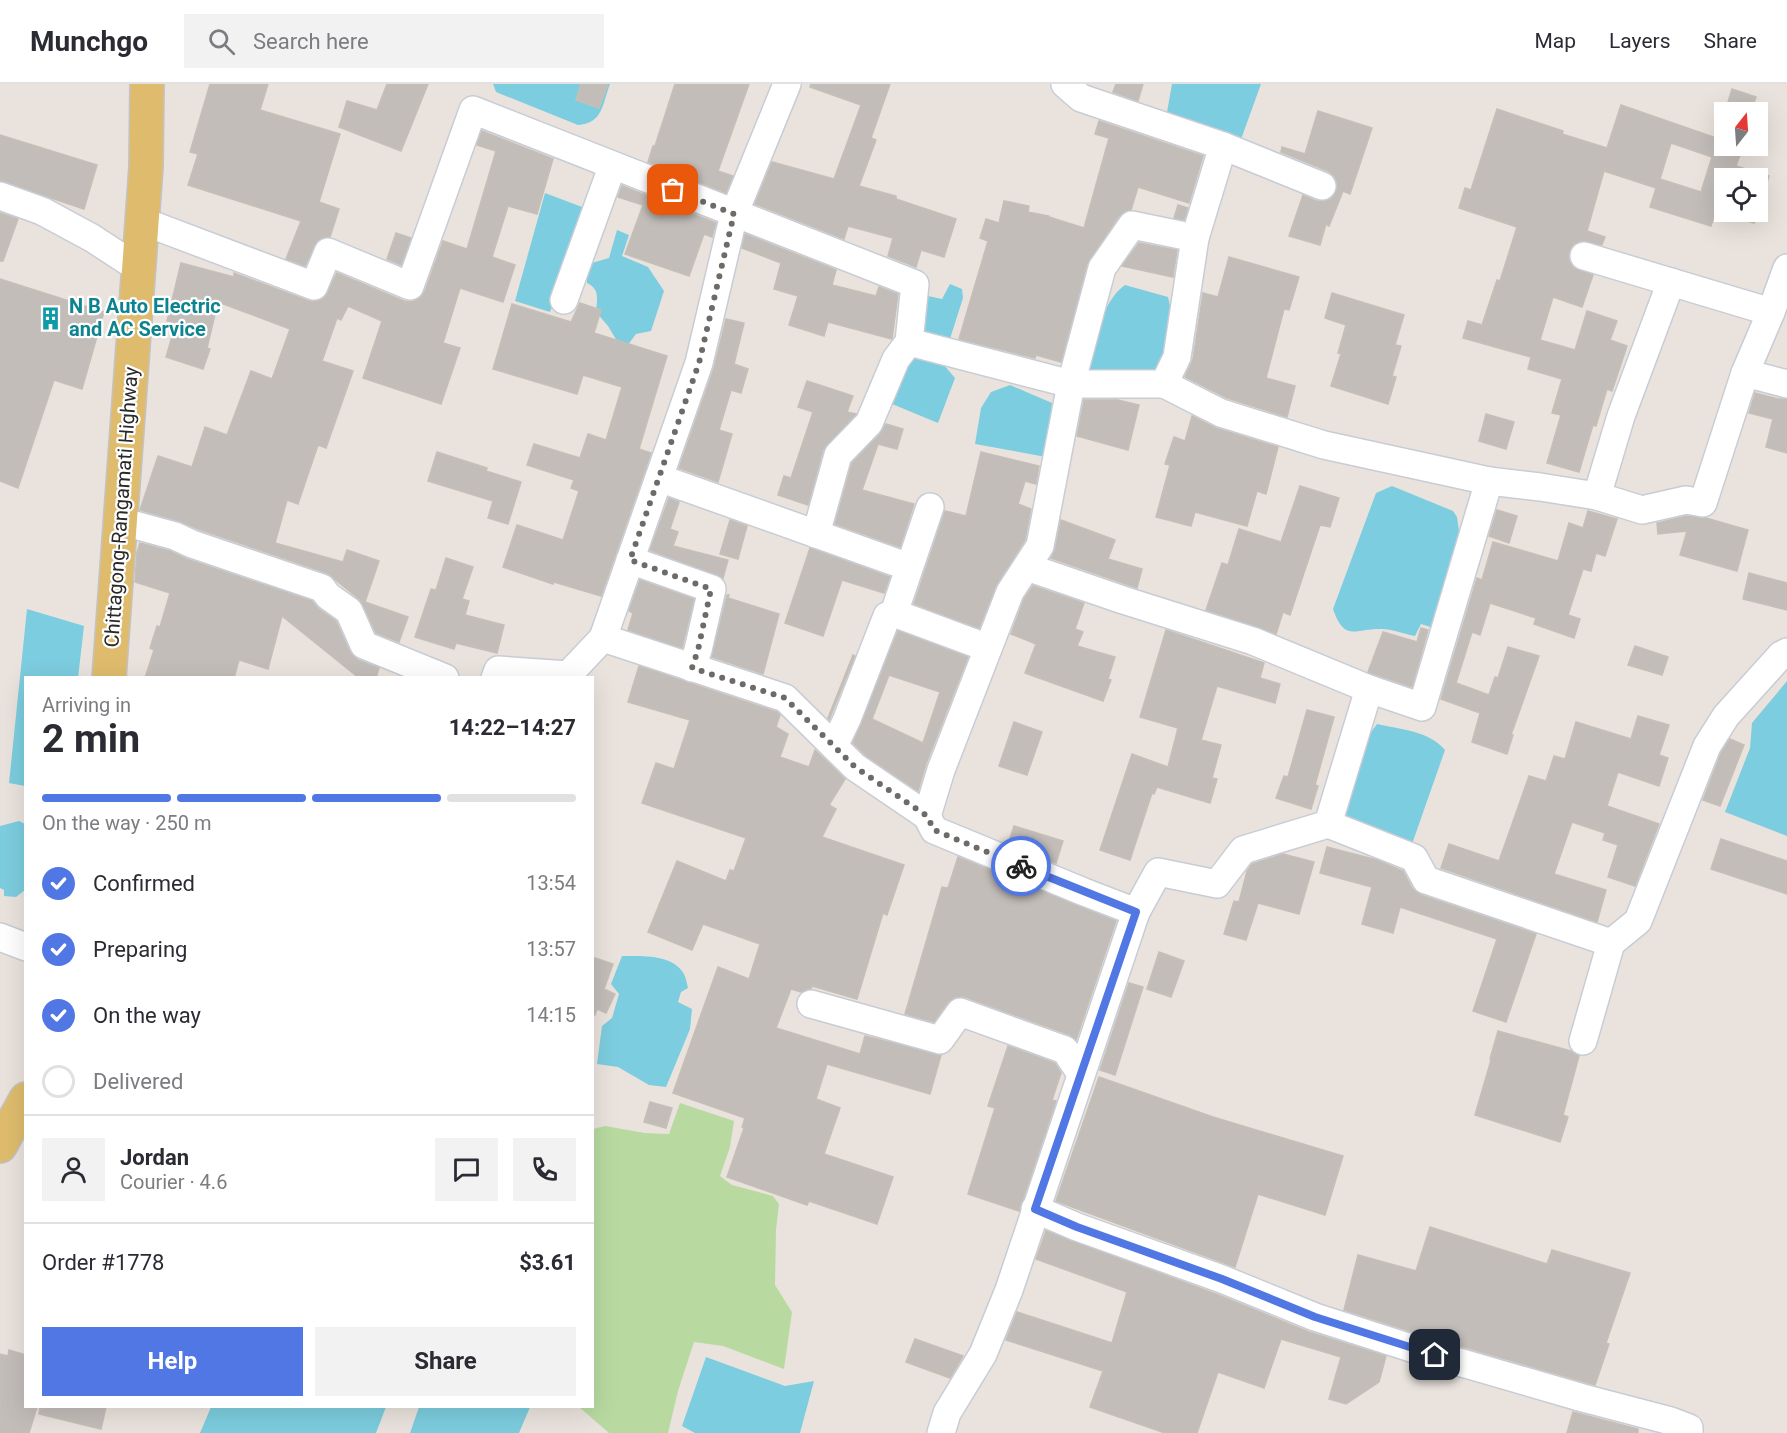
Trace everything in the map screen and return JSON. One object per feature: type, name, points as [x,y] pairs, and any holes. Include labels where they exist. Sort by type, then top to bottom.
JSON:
[{"type":"main road","name":"Chittagong-Rangamati Highway","points":[[110,676],[146,167],[147,84]]},
{"type":"main road","points":[[0,1146],[24,1103]]},
{"type":"street","points":[[496,676],[498,670],[568,675],[603,638],[699,363],[734,214],[787,84]]},
{"type":"street","points":[[1065,84],[1081,98],[1223,146],[1322,186]]},
{"type":"street","points":[[142,221],[314,286],[328,252],[410,286],[473,110],[612,167],[915,284],[909,342],[896,359],[869,423],[838,455],[816,534]]},
{"type":"street","points":[[1164,384],[1177,357],[1195,238],[1223,146]]},
{"type":"street","points":[[564,300],[612,167]]},
{"type":"street","points":[[0,196],[42,211],[92,238],[138,268]]},
{"type":"street","points":[[927,816],[941,770],[1010,592],[1040,546],[1071,384],[1102,268],[1132,225],[1195,238]]},
{"type":"street","points":[[1584,256],[1771,312]]},
{"type":"street","points":[[909,342],[1071,384],[1164,384],[1221,413],[1324,445],[1489,481],[1597,496],[1642,510],[1686,500],[1703,503],[1745,373],[1787,268]]},
{"type":"street","points":[[1597,496],[1621,416],[1671,282]]},
{"type":"street","points":[[1745,373],[1787,384]]},
{"type":"street","points":[[659,478],[909,567]]},
{"type":"street","points":[[1027,567],[1253,641],[1369,689],[1422,707],[1489,481]]},
{"type":"street","points":[[894,613],[930,507]]},
{"type":"street","points":[[120,521],[175,536],[192,544],[322,588],[328,597],[349,610],[364,645],[440,676]]},
{"type":"street","points":[[630,560],[711,589],[692,668]]},
{"type":"street","points":[[834,746],[863,680],[887,616],[894,613],[988,648]]},
{"type":"street","points":[[603,638],[785,698],[855,767],[927,816],[934,830],[1136,912]]},
{"type":"street","points":[[1583,1041],[1611,943],[1638,921],[1707,746],[1726,716],[1781,655],[1787,652]]},
{"type":"street","points":[[1328,824],[1369,689]]},
{"type":"street","points":[[941,1433],[947,1413],[983,1354],[1009,1290],[1136,912],[1158,872],[1217,884],[1244,850],[1328,824],[1414,858],[1426,880],[1611,943]]},
{"type":"street","points":[[0,937],[24,946]]},
{"type":"street","points":[[811,1004],[940,1040],[960,1012],[1065,1050],[1082,1074]]},
{"type":"street","points":[[1035,1209],[1077,1227],[1222,1279],[1315,1317],[1425,1352],[1671,1421],[1689,1428],[1689,1433]]},
{"type":"green space","points":[[680,1103],[734,1121],[730,1147],[720,1176],[732,1185],[773,1196],[779,1204],[775,1285],[792,1312],[784,1369],[723,1346],[694,1342],[678,1391],[668,1433],[609,1433],[580,1408],[594,1408],[594,1129],[605,1126],[645,1133],[669,1134]]},
{"type":"water","points":[[493,84],[610,84],[597,117],[586,124],[578,125],[496,92]]},
{"type":"water","points":[[1172,84],[1261,84],[1240,142],[1211,136],[1167,112]]},
{"type":"water","points":[[545,193],[590,210],[550,312],[515,301]]},
{"type":"water","points":[[617,230],[629,235],[622,256],[648,267],[664,291],[651,331],[636,334],[627,346],[617,341],[596,312],[596,291],[587,283],[592,263],[609,258]]},
{"type":"water","points":[[950,284],[962,289],[963,298],[948,345],[921,338],[922,302],[928,296],[942,299]]},
{"type":"water","points":[[1125,285],[1168,297],[1171,310],[1159,375],[1100,374],[1087,368],[1110,301]]},
{"type":"water","points":[[911,354],[937,357],[955,378],[938,423],[892,404]]},
{"type":"water","points":[[1010,385],[1052,403],[1046,457],[975,444],[981,408],[991,392]]},
{"type":"water","points":[[1392,486],[1453,511],[1457,517],[1459,531],[1440,630],[1421,624],[1415,636],[1386,629],[1352,631],[1342,626],[1333,609],[1376,493]]},
{"type":"water","points":[[27,609],[84,626],[78,676],[24,676],[24,786],[9,783]]},
{"type":"water","points":[[1787,681],[1787,836],[1725,812],[1750,748],[1752,723]]},
{"type":"water","points":[[1377,724],[1423,735],[1445,750],[1412,844],[1342,823],[1369,735]]},
{"type":"water","points":[[19,821],[24,824],[24,891],[16,897],[4,896],[4,890],[0,888],[0,826]]},
{"type":"water","points":[[622,956],[648,956],[665,960],[679,967],[684,974],[688,988],[681,992],[678,1002],[692,1009],[690,1029],[666,1087],[649,1085],[618,1067],[597,1064],[602,1026],[612,1018],[619,994],[611,984]]},
{"type":"water","points":[[706,1357],[785,1386],[814,1381],[800,1433],[695,1433],[682,1426]]},
{"type":"water","points":[[211,1408],[386,1408],[376,1433],[200,1433]]},
{"type":"water","points":[[419,1408],[530,1408],[519,1433],[410,1433]]},
{"type":"building","points":[[210,84],[268,84],[260,110],[340,134],[319,202],[339,209],[330,237],[318,240],[305,266],[286,259],[301,221],[188,185],[198,154],[190,152]]},
{"type":"building","points":[[387,84],[428,84],[401,151],[339,127],[347,101],[377,110]]},
{"type":"building","points":[[581,84],[608,84],[599,108],[576,100]]},
{"type":"building","points":[[675,84],[749,84],[718,171],[733,176],[726,193],[648,162]]},
{"type":"building","points":[[811,84],[890,84],[871,138],[876,140],[859,186],[896,196],[896,199],[956,219],[944,257],[921,250],[916,267],[888,256],[893,238],[848,226],[844,239],[755,204],[772,162],[834,179],[861,105],[810,87]]},
{"type":"building","points":[[1116,84],[1143,84],[1138,101],[1113,92]]},
{"type":"building","points":[[1732,89],[1756,97],[1754,102],[1728,102]]},
{"type":"building","points":[[1621,105],[1714,137],[1714,156],[1740,156],[1736,166],[1743,168],[1714,168],[1714,217],[1711,226],[1650,207],[1656,188],[1604,171],[1587,231],[1605,237],[1602,245],[1581,241],[1574,244],[1569,252],[1569,260],[1573,267],[1593,275],[1582,307],[1553,297],[1540,340],[1575,350],[1587,311],[1617,321],[1610,340],[1627,346],[1612,391],[1607,389],[1596,426],[1593,425],[1579,472],[1547,463],[1561,415],[1552,413],[1562,379],[1528,369],[1531,357],[1463,338],[1468,321],[1482,325],[1497,280],[1500,281],[1517,227],[1459,208],[1465,188],[1471,190],[1497,109],[1563,131],[1562,134],[1607,148]],"holes":[[[1671,143],[1712,157],[1701,192],[1660,179]]]},
{"type":"building","points":[[1318,111],[1372,128],[1350,194],[1343,191],[1329,226],[1326,224],[1320,245],[1289,236],[1303,195],[1316,201],[1331,199],[1336,192],[1337,183],[1328,171],[1281,152],[1282,147],[1305,154]]},
{"type":"building","points":[[1099,121],[1203,156],[1189,203],[1138,187],[1131,210],[1119,216],[1087,264],[1061,362],[1036,355],[1035,358],[959,339],[988,241],[980,238],[986,219],[999,223],[1004,201],[1029,206],[1028,212],[1049,216],[1084,228],[1109,138],[1095,134]]},
{"type":"building","points":[[482,131],[553,159],[537,214],[508,206],[492,257],[515,265],[503,302],[460,288],[443,343],[460,348],[441,404],[363,378],[382,321],[348,306],[341,320],[337,318],[322,361],[353,371],[326,448],[318,445],[298,504],[287,500],[275,543],[343,562],[347,550],[379,561],[365,602],[408,617],[399,642],[376,633],[359,599],[327,573],[179,521],[140,510],[158,456],[192,467],[205,427],[227,435],[251,371],[272,379],[290,329],[218,302],[207,348],[210,349],[203,369],[166,357],[176,323],[167,321],[181,263],[234,277],[234,273],[309,301],[324,298],[337,273],[404,301],[412,302],[419,298],[425,291],[443,241],[467,249],[496,151],[477,145]]},
{"type":"building","points":[[0,135],[97,165],[84,209],[0,181]]},
{"type":"building","points":[[622,186],[716,223],[712,237],[704,234],[689,276],[625,254],[643,205],[618,197]]},
{"type":"building","points":[[1178,205],[1188,208],[1184,220],[1174,218]]},
{"type":"building","points":[[0,213],[18,219],[3,261],[0,261]]},
{"type":"building","points":[[396,233],[411,238],[401,265],[387,259]]},
{"type":"building","points":[[745,234],[836,270],[832,285],[876,296],[879,287],[898,294],[892,339],[828,322],[824,336],[789,325],[798,296],[774,289],[781,263],[742,248]]},
{"type":"building","points":[[1139,243],[1177,250],[1173,277],[1122,266]]},
{"type":"building","points":[[1229,257],[1299,277],[1289,310],[1284,309],[1266,378],[1295,386],[1287,417],[1227,398],[1185,377],[1193,359],[1203,293],[1218,297]]},
{"type":"building","points":[[0,279],[104,312],[82,389],[54,380],[18,488],[0,481]]},
{"type":"building","points":[[1332,293],[1404,315],[1395,345],[1401,346],[1392,376],[1396,377],[1388,404],[1331,386],[1341,354],[1338,353],[1346,325],[1325,318]]},
{"type":"building","points":[[580,303],[601,310],[594,333],[667,356],[639,449],[651,453],[601,596],[554,582],[553,584],[503,567],[517,525],[563,540],[579,491],[571,488],[574,480],[527,465],[534,444],[580,458],[588,434],[606,440],[622,387],[583,375],[577,394],[493,369],[512,304],[571,322]]},
{"type":"building","points":[[726,319],[744,323],[734,364],[748,369],[741,393],[731,390],[719,430],[732,434],[718,482],[679,468],[714,368]]},
{"type":"building","points":[[807,381],[853,396],[847,412],[856,414],[823,450],[808,505],[778,495],[784,476],[791,478],[813,412],[798,407]]},
{"type":"building","points":[[1755,393],[1787,399],[1787,453],[1766,447],[1773,419],[1749,413]]},
{"type":"building","points":[[1084,400],[1118,400],[1139,405],[1128,450],[1077,436]]},
{"type":"building","points":[[1486,414],[1514,422],[1506,449],[1479,441]]},
{"type":"building","points":[[1192,416],[1216,428],[1278,447],[1266,494],[1257,491],[1247,526],[1195,512],[1191,526],[1156,517],[1170,465],[1165,464],[1174,437],[1185,441]]},
{"type":"building","points":[[886,424],[903,429],[897,449],[878,444],[862,490],[914,504],[900,547],[835,524],[852,463],[880,434]]},
{"type":"building","points":[[437,452],[521,482],[508,524],[488,518],[493,501],[428,481]]},
{"type":"building","points":[[981,452],[1039,466],[1036,484],[1025,481],[1018,504],[1031,509],[1025,540],[997,584],[979,628],[914,604],[945,511],[966,516]]},
{"type":"building","points":[[1300,486],[1339,498],[1330,527],[1320,525],[1290,615],[1283,612],[1276,634],[1206,610],[1222,563],[1228,565],[1239,529],[1281,542]]},
{"type":"building","points":[[669,498],[679,502],[670,529],[678,532],[673,546],[728,560],[723,578],[650,550]]},
{"type":"building","points":[[1497,510],[1517,516],[1509,543],[1489,536]]},
{"type":"building","points":[[1588,511],[1617,519],[1605,556],[1596,553],[1591,571],[1583,569],[1568,615],[1580,619],[1574,638],[1534,624],[1536,618],[1490,603],[1480,635],[1472,632],[1456,683],[1489,695],[1495,677],[1498,678],[1508,647],[1539,656],[1511,735],[1513,735],[1507,754],[1472,742],[1480,713],[1441,699],[1477,578],[1482,580],[1493,542],[1558,561],[1569,523],[1583,528]]},
{"type":"building","points":[[1686,516],[1706,518],[1748,530],[1737,571],[1680,555],[1687,531],[1658,534],[1657,523]]},
{"type":"building","points":[[730,520],[747,526],[738,559],[720,554]]},
{"type":"building","points":[[1061,520],[1115,540],[1108,559],[1142,569],[1137,588],[1051,558]]},
{"type":"building","points":[[140,543],[170,551],[187,559],[312,601],[336,621],[350,652],[358,660],[379,668],[377,676],[357,676],[282,616],[268,669],[239,660],[235,676],[146,676],[154,650],[150,648],[157,626],[160,627],[170,593],[135,582],[137,552]]},
{"type":"building","points":[[810,548],[890,577],[884,593],[842,580],[823,636],[785,623]]},
{"type":"building","points":[[446,558],[473,567],[462,599],[469,601],[465,615],[504,625],[497,653],[456,643],[454,649],[415,637],[431,589],[436,590]]},
{"type":"building","points":[[1749,573],[1787,583],[1787,610],[1743,599]]},
{"type":"building","points":[[640,580],[694,599],[682,648],[628,630],[633,613],[629,611]]},
{"type":"building","points":[[1033,586],[1084,603],[1075,629],[1083,632],[1077,646],[1115,657],[1108,679],[1111,680],[1103,701],[1025,673],[1036,644],[1011,634],[1024,599]]},
{"type":"building","points":[[727,595],[729,595],[728,598],[779,614],[763,674],[712,657]]},
{"type":"building","points":[[1421,628],[1428,630],[1412,687],[1368,672],[1383,632],[1417,642]]},
{"type":"building","points":[[1166,630],[1264,663],[1260,678],[1280,684],[1275,703],[1217,686],[1201,740],[1221,745],[1212,778],[1217,779],[1210,803],[1157,787],[1154,794],[1152,793],[1130,860],[1100,850],[1132,754],[1168,767],[1178,728],[1140,717]]},
{"type":"building","points":[[898,631],[968,657],[926,764],[918,791],[865,755],[853,743]],"holes":[[[889,675],[940,692],[923,743],[872,719]]]},
{"type":"building","points":[[1635,646],[1668,657],[1662,675],[1628,665]]},
{"type":"building","points":[[853,655],[855,656],[829,720],[828,718]]},
{"type":"building","points":[[639,666],[777,712],[780,715],[776,727],[788,734],[780,757],[809,767],[815,750],[845,779],[829,805],[836,809],[822,837],[904,865],[887,915],[883,913],[857,999],[812,986],[811,989],[801,992],[791,989],[776,1028],[860,1054],[865,1036],[941,1055],[930,1094],[827,1064],[816,1099],[840,1108],[824,1154],[893,1177],[877,1224],[809,1201],[807,1205],[727,1177],[744,1128],[742,1127],[745,1118],[673,1093],[718,967],[749,979],[760,944],[703,924],[692,950],[648,932],[677,861],[726,881],[730,870],[734,871],[746,838],[642,803],[656,763],[674,769],[690,720],[628,702]]},
{"type":"building","points":[[1307,710],[1334,717],[1315,785],[1318,786],[1311,809],[1276,798],[1284,776],[1288,777]]},
{"type":"building","points":[[1638,716],[1669,725],[1659,755],[1668,758],[1659,786],[1618,772],[1607,806],[1659,824],[1635,886],[1608,877],[1618,845],[1603,840],[1605,833],[1572,822],[1554,874],[1606,890],[1597,922],[1441,868],[1449,844],[1499,861],[1529,776],[1546,781],[1554,756],[1565,759],[1576,722],[1631,739]]},
{"type":"building","points":[[1014,722],[1042,732],[1027,775],[999,766]]},
{"type":"building","points":[[1730,739],[1744,745],[1720,806],[1703,800],[1721,753]]},
{"type":"building","points":[[1014,826],[1063,841],[1056,863],[1008,844]]},
{"type":"building","points":[[1721,839],[1787,861],[1787,894],[1711,869]]},
{"type":"building","points":[[1327,847],[1377,860],[1403,871],[1412,888],[1421,895],[1536,934],[1506,1022],[1473,1011],[1497,939],[1400,907],[1393,933],[1362,924],[1372,887],[1320,873]]},
{"type":"building","points":[[1283,854],[1314,862],[1299,914],[1258,903],[1246,940],[1224,934],[1234,901],[1239,902],[1247,871],[1252,864]]},
{"type":"building","points":[[958,857],[1116,921],[1076,1040],[1070,1035],[965,997],[956,997],[948,1002],[934,1022],[905,1014],[942,887],[948,888]]},
{"type":"building","points":[[1159,952],[1184,961],[1171,997],[1147,989]]},
{"type":"building","points":[[594,958],[613,964],[604,989],[615,994],[606,1013],[597,1009],[595,1015]]},
{"type":"building","points":[[1129,983],[1143,987],[1115,1075],[1100,1070]]},
{"type":"building","points":[[1498,1031],[1571,1051],[1579,1056],[1563,1115],[1568,1117],[1560,1142],[1475,1115]]},
{"type":"building","points":[[1008,1046],[1055,1063],[1061,1073],[1052,1100],[1056,1101],[1019,1211],[968,1194],[995,1108],[988,1106]]},
{"type":"building","points":[[1099,1077],[1213,1117],[1343,1156],[1325,1215],[1258,1194],[1235,1267],[1056,1201]]},
{"type":"building","points":[[650,1102],[672,1108],[666,1128],[644,1122]]},
{"type":"building","points":[[1430,1227],[1547,1264],[1552,1250],[1630,1273],[1606,1343],[1609,1344],[1595,1385],[1344,1310],[1358,1255],[1416,1271]]},
{"type":"building","points":[[1046,1231],[1216,1294],[1309,1332],[1386,1356],[1379,1382],[1346,1404],[1329,1399],[1341,1357],[1281,1339],[1264,1388],[1218,1372],[1197,1433],[1165,1433],[1090,1407],[1103,1371],[1006,1340],[1017,1312],[1112,1343],[1127,1292],[1036,1259]]},
{"type":"building","points":[[915,1339],[963,1356],[950,1378],[906,1362]]},
{"type":"building","points":[[9,1350],[24,1354],[24,1408],[37,1408],[29,1433],[0,1433],[0,1354],[8,1356]]},
{"type":"building","points":[[40,1408],[106,1408],[101,1429],[39,1414]]},
{"type":"building","points":[[1573,1412],[1638,1429],[1638,1433],[1567,1433]]},
{"type":"way so far","points":[[673,190],[734,214],[699,363],[630,560],[711,589],[692,668],[785,698],[855,767],[927,816],[934,830],[1021,866]]},
{"type":"place","name":"N B Auto Electric and AC Service","points":[[51,318]]},
{"type":"route","points":[[1021,866],[1136,912],[1035,1209],[1077,1227],[1222,1279],[1315,1317],[1435,1355]]}]
